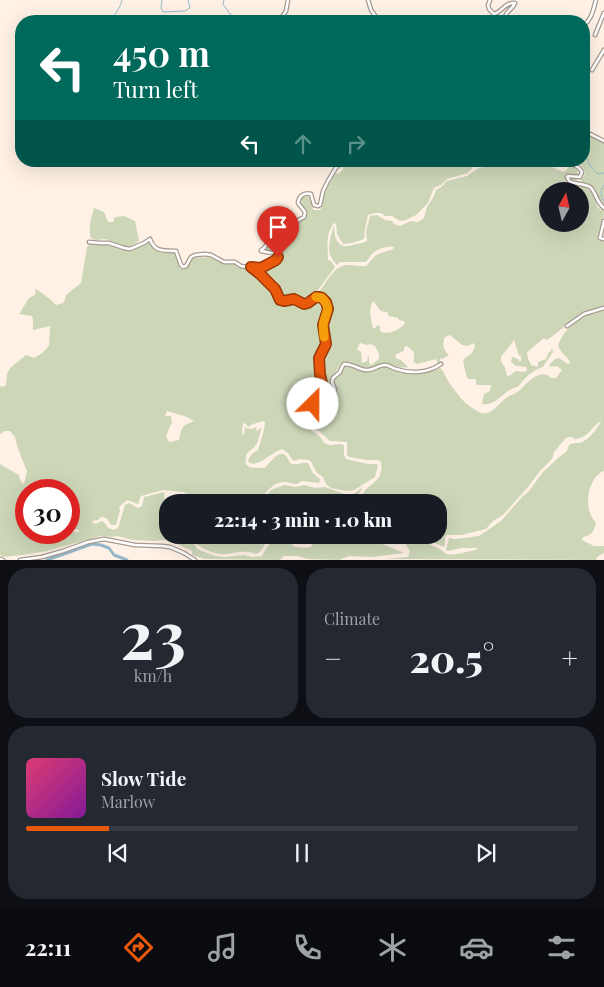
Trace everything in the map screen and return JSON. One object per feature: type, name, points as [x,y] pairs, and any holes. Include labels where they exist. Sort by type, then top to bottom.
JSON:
[{"type":"street","points":[[283,15],[288,0]]},
{"type":"street","points":[[368,0],[375,15]]},
{"type":"street","points":[[490,0],[488,9],[494,14],[506,5],[515,3],[506,15]]},
{"type":"street","points":[[590,17],[596,0]]},
{"type":"street","points":[[594,35],[604,13]]},
{"type":"street","points":[[592,70],[604,50]]},
{"type":"street","points":[[590,134],[604,141]]},
{"type":"street","points":[[89,242],[109,243],[130,248],[150,239],[156,248],[163,251],[176,251],[183,267],[186,266],[191,257],[205,254],[224,262],[235,262],[241,266],[261,268],[278,257],[277,254],[261,251],[277,231],[290,229],[297,221],[304,217],[305,212],[298,203],[300,197],[307,193],[311,194],[314,205],[320,205],[323,191],[336,167]]},
{"type":"street","points":[[577,167],[582,172],[580,177],[568,176],[568,181],[589,186],[598,203],[604,208]]},
{"type":"street","points":[[604,221],[600,237],[604,239]]},
{"type":"street","points":[[251,267],[275,289],[280,300],[294,299],[304,304],[319,297],[326,302],[328,309],[323,325],[326,344],[319,358],[322,384],[319,392],[313,399],[313,404],[318,403],[335,392],[332,382],[333,378],[340,372],[344,364],[367,370],[388,365],[397,369],[418,372],[430,370],[441,364]]},
{"type":"street","points":[[567,326],[584,314],[604,308]]},
{"type":"street","points":[[20,560],[42,557],[88,542],[104,539],[135,545],[170,547],[184,552],[195,560]]},
{"type":"green space","points":[[590,136],[604,143],[604,208],[594,190],[589,186],[589,182],[581,181],[585,173],[582,167],[590,167]]},
{"type":"green space","points":[[343,167],[473,167],[468,173],[447,179],[441,185],[434,188],[428,203],[416,215],[406,220],[400,221],[392,216],[385,216],[381,213],[368,215],[364,239],[343,244],[337,234],[336,224],[334,223],[328,236],[328,260],[335,267],[315,297],[310,301],[302,303],[291,299],[283,299],[281,298],[281,288],[277,282],[261,270],[278,260],[278,255],[265,251],[275,238],[284,233],[293,232],[296,224],[304,219],[306,213],[301,203],[303,197],[308,196],[312,208],[320,210],[324,195],[336,173],[339,174]]},
{"type":"green space","points":[[483,167],[552,167],[564,172],[569,167],[573,167],[577,170],[578,174],[575,178],[578,182],[539,182],[539,232],[589,232],[589,190],[591,192],[598,208],[604,211],[601,238],[604,240],[604,306],[578,316],[550,338],[546,340],[544,338],[527,352],[532,366],[536,367],[538,362],[546,359],[552,347],[553,352],[543,367],[529,375],[518,387],[513,388],[492,403],[482,404],[484,394],[490,391],[491,385],[477,385],[475,379],[468,379],[463,360],[472,353],[475,346],[473,343],[468,346],[462,345],[450,335],[445,337],[443,344],[445,351],[449,355],[442,359],[440,358],[440,365],[438,365],[436,359],[417,364],[413,360],[414,352],[407,346],[404,347],[404,351],[395,355],[397,359],[401,360],[408,367],[384,364],[365,369],[349,363],[340,364],[332,378],[333,393],[314,403],[324,379],[321,362],[327,342],[325,325],[329,308],[324,298],[318,295],[319,292],[332,274],[340,267],[344,265],[366,266],[376,255],[394,247],[378,250],[366,262],[340,262],[337,265],[330,256],[329,251],[334,225],[337,240],[341,245],[347,246],[367,241],[366,232],[370,216],[377,215],[400,226],[411,221],[418,222],[424,218],[427,207],[436,190],[447,181],[467,176]],"holes":[[[373,301],[380,310],[387,312],[389,316],[398,318],[405,323],[390,333],[380,331],[380,326],[378,325],[373,328],[370,314]],[[514,340],[519,356],[521,355],[520,362],[512,357],[511,362],[516,366],[526,367],[527,370],[524,372],[515,371],[507,376],[501,357]],[[360,343],[375,346],[379,354],[379,359],[371,365],[368,356],[367,361],[362,363],[361,352],[357,349]]]},
{"type":"green space","points":[[94,208],[104,212],[108,222],[113,222],[115,217],[124,216],[135,221],[139,241],[129,247],[120,246],[106,239],[96,240],[91,238],[90,227]]},
{"type":"green space","points":[[91,242],[106,242],[130,249],[148,242],[158,248],[175,252],[180,269],[186,268],[192,258],[209,257],[221,263],[233,263],[240,267],[249,268],[274,291],[279,301],[296,301],[300,308],[302,308],[316,299],[323,300],[326,308],[322,324],[324,342],[317,358],[322,384],[311,402],[304,396],[309,404],[305,409],[307,427],[318,435],[324,443],[329,445],[342,444],[346,459],[378,465],[375,477],[354,490],[347,491],[331,488],[326,484],[323,477],[317,473],[309,460],[300,459],[293,461],[288,453],[282,449],[253,464],[248,462],[252,454],[258,450],[265,423],[264,421],[248,427],[245,423],[243,424],[243,435],[245,426],[251,429],[257,427],[257,431],[262,427],[257,444],[247,454],[245,462],[247,465],[264,468],[279,454],[282,454],[292,464],[308,463],[313,473],[320,479],[319,483],[302,481],[297,484],[280,482],[265,494],[188,494],[163,490],[141,496],[138,504],[127,500],[119,507],[116,525],[111,525],[103,517],[92,521],[94,524],[102,521],[108,528],[114,530],[118,528],[125,505],[129,503],[138,508],[142,506],[144,497],[164,492],[164,494],[159,494],[159,541],[132,540],[118,536],[101,536],[80,542],[80,479],[25,479],[27,471],[15,437],[10,431],[0,434],[0,386],[6,385],[7,374],[10,368],[26,355],[34,358],[49,346],[50,326],[33,330],[32,316],[19,314],[29,298],[35,295],[36,289],[56,305],[63,303],[66,295],[81,283],[87,247]],"holes":[[[167,411],[194,421],[183,428],[179,440],[169,442],[166,436],[172,422],[171,416],[165,416]]]},
{"type":"green space","points":[[604,309],[604,471],[595,478],[589,495],[588,502],[591,516],[596,523],[592,533],[583,537],[582,540],[594,546],[604,546],[604,553],[597,557],[596,560],[384,559],[408,557],[410,550],[406,544],[430,544],[447,554],[457,554],[478,549],[446,550],[449,538],[479,536],[501,521],[529,491],[543,472],[567,451],[569,445],[587,439],[596,430],[601,421],[583,437],[574,439],[568,437],[565,439],[554,452],[552,459],[528,487],[503,515],[492,522],[486,529],[462,535],[447,535],[447,494],[363,494],[380,476],[381,462],[378,460],[349,457],[347,455],[347,442],[330,441],[311,427],[309,409],[336,394],[338,391],[334,380],[344,366],[373,371],[379,368],[390,367],[416,374],[440,368],[463,400],[478,412],[488,413],[534,377],[542,374],[556,378],[562,370],[557,366],[550,367],[549,365],[559,358],[568,364],[570,363],[558,346],[561,339],[570,327],[590,314]]},
{"type":"green space","points":[[0,464],[19,475],[20,479],[15,479],[15,544],[72,544],[47,551],[2,557],[0,554]]},
{"type":"green space","points":[[284,485],[296,487],[304,485],[315,488],[325,487],[344,494],[268,494],[271,490]]},
{"type":"green space","points":[[363,487],[359,494],[351,494],[355,493]]},
{"type":"green space","points":[[177,544],[194,544],[197,549],[224,557],[262,556],[270,544],[292,544],[295,547],[302,548],[311,547],[312,544],[382,544],[404,553],[372,557],[349,556],[339,560],[284,556],[280,560],[205,559],[192,555],[192,551]]},
{"type":"green space","points":[[196,544],[265,544],[262,550],[256,554],[242,552],[219,554]]},
{"type":"waterway","points":[[115,15],[122,0]]},
{"type":"waterway","points":[[162,0],[161,8],[163,12],[185,11],[190,8],[188,0]]},
{"type":"waterway","points":[[224,0],[223,4],[231,15]]},
{"type":"waterway","points":[[590,164],[598,174],[604,173]]},
{"type":"waterway","points":[[604,185],[601,193],[604,201]]},
{"type":"waterway","points":[[47,560],[92,544],[109,548],[114,555],[127,560]]},
{"type":"slow traffic","points":[[316,297],[322,298],[326,302],[328,309],[323,325],[324,337]]},
{"type":"route","points":[[278,257],[259,269],[251,267],[275,289],[280,300],[294,299],[304,304],[319,297],[326,302],[328,309],[323,325],[326,344],[319,358],[322,384],[321,389],[313,399],[313,404]]}]
